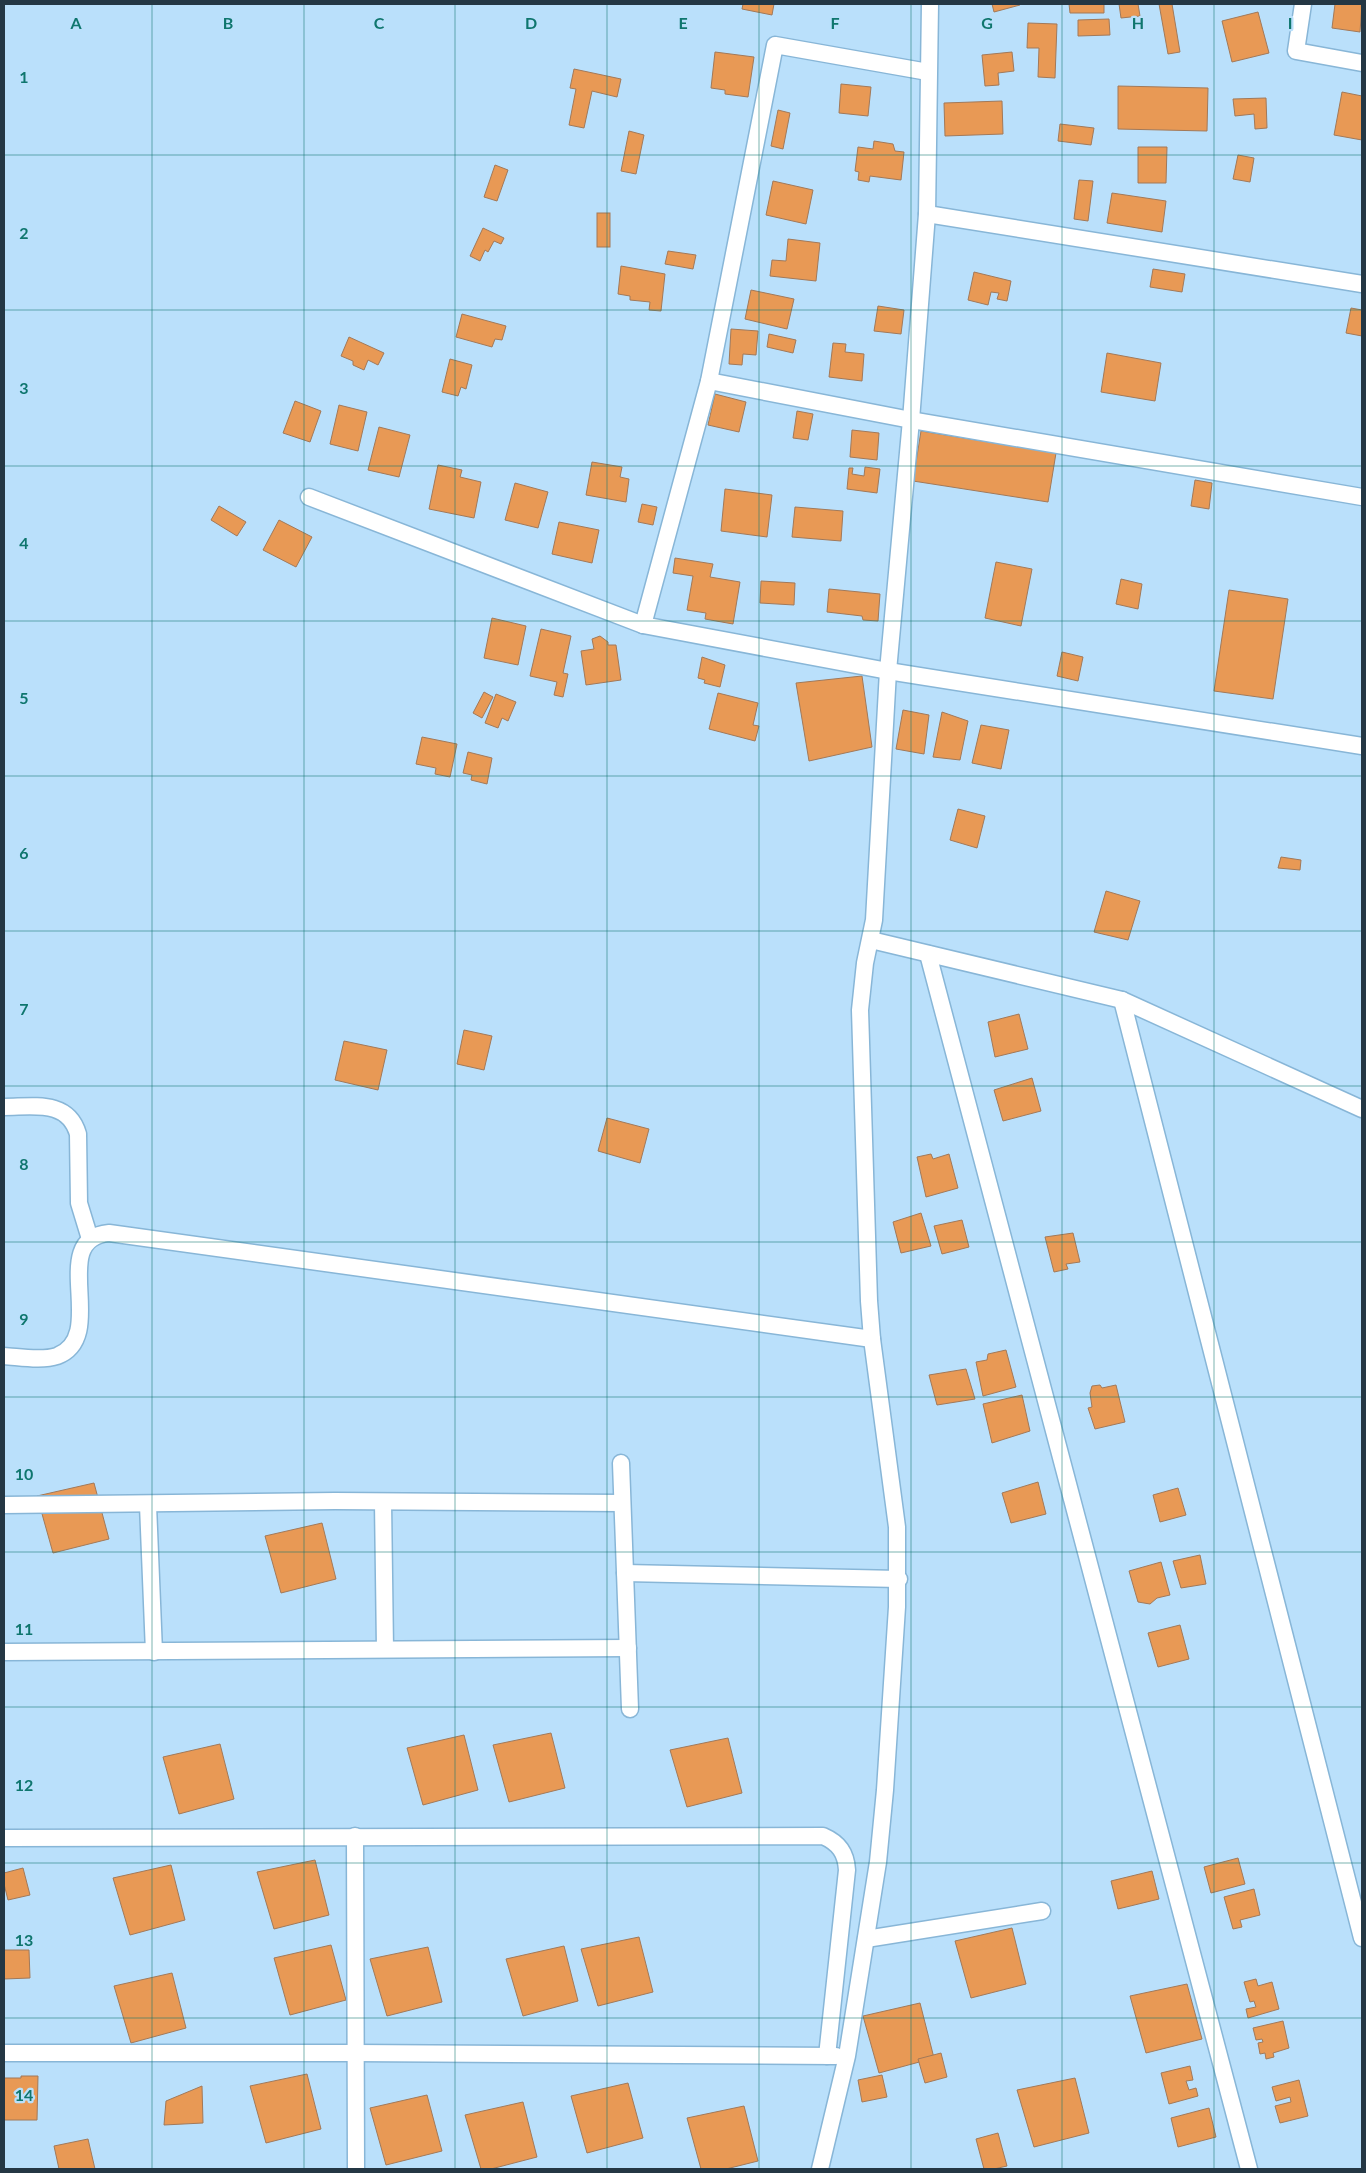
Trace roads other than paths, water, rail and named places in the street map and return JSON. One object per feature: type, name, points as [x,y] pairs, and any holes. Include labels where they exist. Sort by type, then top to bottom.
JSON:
[{"type":"street","points":[[820,2169],[847,2056],[878,1862],[885,1790],[899,1578],[894,1496],[872,1339],[869,1301],[860,1010],[865,963],[871,940],[876,898],[888,671],[911,420],[927,214],[930,4]]},
{"type":"street","points":[[1303,4],[1296,50],[1362,63]]},
{"type":"street","points":[[643,625],[709,381],[774,45],[928,72]]},
{"type":"street","points":[[927,214],[1362,284]]},
{"type":"street","points":[[709,381],[911,420],[1362,497]]},
{"type":"street","points":[[309,497],[643,625],[888,671],[1362,746]]},
{"type":"street","points":[[871,940],[1122,1000],[1362,1109]]},
{"type":"street","points":[[928,954],[1249,2169]]},
{"type":"street","points":[[1122,1000],[1362,1938]]},
{"type":"street","points":[[4,1107],[52,1107],[69,1116],[75,1124],[78,1134],[79,1203],[90,1239]]},
{"type":"street","points":[[4,1356],[48,1358],[62,1354],[73,1344],[80,1332],[80,1254],[90,1239],[109,1233],[872,1339]]},
{"type":"street","points":[[621,1463],[630,1709]]},
{"type":"street","points":[[4,1505],[383,1502],[622,1503]]},
{"type":"street","points":[[383,1502],[386,1649]]},
{"type":"street","points":[[148,1505],[154,1652]]},
{"type":"street","points":[[625,1574],[899,1578]]},
{"type":"street","points":[[4,1652],[628,1648]]},
{"type":"street","points":[[4,1838],[814,1835],[831,1839],[844,1852],[847,1870],[827,2056]]},
{"type":"street","points":[[356,1836],[354,2053],[356,2169]]},
{"type":"street","points":[[866,1939],[1042,1911]]},
{"type":"street","points":[[4,2053],[847,2056]]}]
